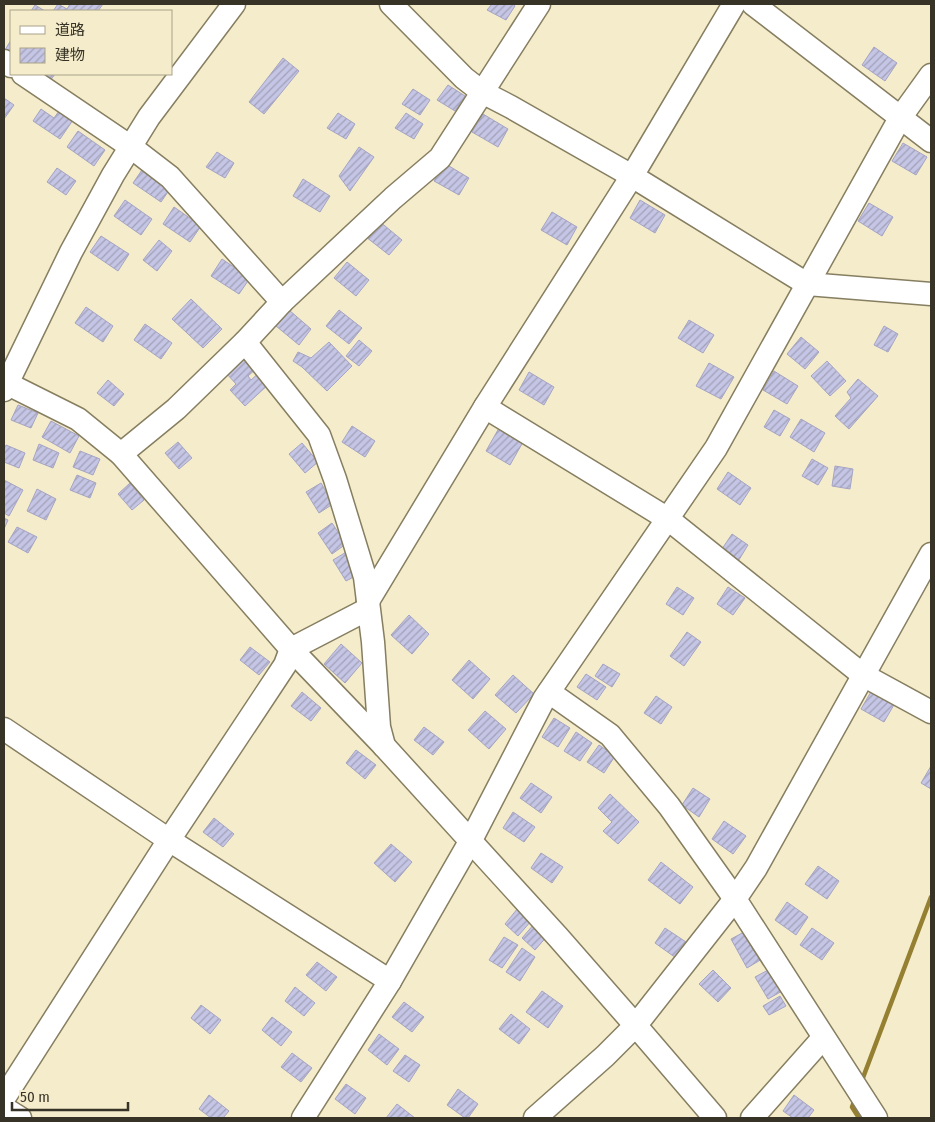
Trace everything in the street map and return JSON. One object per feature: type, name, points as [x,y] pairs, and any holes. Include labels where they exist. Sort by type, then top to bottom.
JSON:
[{"type":"street","points":[[234,4],[150,117],[113,174],[71,252],[5,385],[78,419],[121,454],[291,649],[471,840],[636,1025],[715,1118]]},
{"type":"street","points":[[391,4],[464,78],[482,92],[632,176],[807,284],[931,294]]},
{"type":"street","points":[[121,454],[176,409],[245,342],[282,302],[392,198],[440,158],[539,4]]},
{"type":"street","points":[[4,1098],[169,840],[285,666],[291,649],[368,605],[485,407],[632,176],[734,4]]},
{"type":"street","points":[[753,4],[931,141]]},
{"type":"street","points":[[24,75],[131,147],[170,177],[282,302]]},
{"type":"street","points":[[303,1118],[390,981],[471,840],[548,692],[716,448],[900,118],[931,75]]},
{"type":"street","points":[[245,342],[319,435],[365,576],[373,642],[379,727],[384,746]]},
{"type":"street","points":[[485,407],[668,519],[864,675],[931,712]]},
{"type":"street","points":[[535,1118],[605,1056],[636,1025],[735,899],[756,868],[931,554]]},
{"type":"street","points":[[548,692],[610,736],[669,806],[735,899],[870,1110]]},
{"type":"street","points":[[4,729],[169,840],[390,981]]},
{"type":"street","points":[[752,1118],[823,1038]]},
{"type":"street","points":[[4,1108],[20,1118]]},
{"type":"building","points":[[58,4],[67,9],[70,4],[103,4],[99,10],[54,10]]},
{"type":"building","points":[[492,4],[513,4],[515,6],[506,20],[487,10]]},
{"type":"building","points":[[35,5],[43,10],[32,10]]},
{"type":"building","points":[[10,42],[10,53],[5,50]]},
{"type":"building","points":[[874,47],[897,63],[885,81],[862,65]]},
{"type":"building","points":[[283,58],[299,71],[264,114],[249,102]]},
{"type":"building","points":[[41,75],[54,75],[50,81]]},
{"type":"building","points":[[448,85],[465,96],[455,111],[437,100]]},
{"type":"building","points":[[413,89],[430,100],[420,115],[402,104]]},
{"type":"building","points":[[4,98],[14,105],[4,119]]},
{"type":"building","points":[[41,109],[54,118],[59,111],[73,120],[60,139],[33,121]]},
{"type":"building","points":[[338,113],[355,124],[346,139],[327,128]]},
{"type":"building","points":[[406,113],[423,124],[414,139],[395,128]]},
{"type":"building","points":[[483,114],[508,129],[498,147],[472,132]]},
{"type":"building","points":[[78,131],[105,150],[94,166],[67,147]]},
{"type":"building","points":[[903,143],[927,157],[916,175],[892,161]]},
{"type":"building","points":[[359,147],[374,157],[350,191],[339,176]]},
{"type":"building","points":[[217,152],[234,163],[225,178],[206,167]]},
{"type":"building","points":[[444,163],[469,178],[459,195],[434,181]]},
{"type":"building","points":[[144,167],[172,186],[161,202],[133,183]]},
{"type":"building","points":[[57,168],[76,181],[66,195],[47,182]]},
{"type":"building","points":[[303,179],[330,196],[320,212],[293,196]]},
{"type":"building","points":[[125,200],[152,219],[141,235],[114,216]]},
{"type":"building","points":[[640,200],[665,215],[655,233],[630,218]]},
{"type":"building","points":[[869,203],[893,217],[882,236],[858,221]]},
{"type":"building","points":[[174,207],[201,226],[190,242],[163,224]]},
{"type":"building","points":[[552,212],[577,227],[567,245],[541,230]]},
{"type":"building","points":[[379,221],[402,240],[389,255],[366,237]]},
{"type":"building","points":[[101,236],[129,254],[118,271],[90,252]]},
{"type":"building","points":[[159,240],[172,251],[157,271],[143,260]]},
{"type":"building","points":[[222,259],[250,278],[239,294],[211,276]]},
{"type":"building","points":[[347,262],[369,280],[356,296],[334,278]]},
{"type":"building","points":[[191,299],[222,329],[203,348],[172,319]]},
{"type":"building","points":[[86,307],[113,326],[103,342],[75,323]]},
{"type":"building","points":[[289,310],[311,329],[299,345],[276,326]]},
{"type":"building","points":[[339,310],[362,328],[349,344],[326,326]]},
{"type":"building","points":[[689,320],[714,335],[703,353],[678,338]]},
{"type":"building","points":[[145,324],[172,343],[161,359],[134,340]]},
{"type":"building","points":[[884,326],[898,334],[888,352],[874,345]]},
{"type":"building","points":[[801,337],[819,352],[805,369],[787,354]]},
{"type":"building","points":[[359,340],[372,351],[359,366],[346,356]]},
{"type":"building","points":[[329,342],[352,366],[327,391],[293,361],[298,352],[311,358]]},
{"type":"building","points":[[245,355],[257,368],[248,376],[251,380],[260,372],[270,383],[245,406],[230,390],[236,384],[226,373]]},
{"type":"building","points":[[827,361],[846,381],[830,396],[811,376]]},
{"type":"building","points":[[709,363],[734,377],[721,399],[696,386]]},
{"type":"building","points":[[774,371],[798,386],[787,404],[763,390]]},
{"type":"building","points":[[529,372],[554,387],[544,405],[519,390]]},
{"type":"building","points":[[858,379],[878,396],[849,429],[835,416],[851,398],[847,392]]},
{"type":"building","points":[[108,380],[124,394],[114,406],[97,393]]},
{"type":"building","points":[[18,405],[38,413],[31,428],[11,420]]},
{"type":"building","points":[[774,410],[790,419],[780,436],[764,427]]},
{"type":"building","points":[[801,419],[825,433],[814,452],[790,437]]},
{"type":"building","points":[[51,421],[79,436],[70,453],[42,437]]},
{"type":"building","points":[[352,426],[375,441],[365,457],[342,442]]},
{"type":"building","points":[[499,428],[523,442],[510,465],[486,451]]},
{"type":"building","points":[[178,442],[192,458],[179,469],[165,453]]},
{"type":"building","points":[[302,443],[318,462],[305,473],[289,454]]},
{"type":"building","points":[[39,444],[59,453],[53,468],[33,460]]},
{"type":"building","points":[[6,445],[25,453],[19,468],[4,462],[4,449]]},
{"type":"building","points":[[80,451],[100,459],[93,475],[73,467]]},
{"type":"building","points":[[812,459],[828,468],[818,485],[802,476]]},
{"type":"building","points":[[835,466],[853,469],[850,489],[832,486]]},
{"type":"building","points":[[728,472],[751,488],[740,505],[717,489]]},
{"type":"building","points":[[77,475],[96,483],[90,498],[70,490]]},
{"type":"building","points":[[4,480],[23,490],[9,516],[4,513]]},
{"type":"building","points":[[130,483],[144,500],[132,510],[118,494]]},
{"type":"building","points":[[321,483],[333,504],[319,513],[306,492]]},
{"type":"building","points":[[37,489],[56,499],[46,520],[27,511]]},
{"type":"building","points":[[4,518],[8,520],[4,529]]},
{"type":"building","points":[[332,523],[346,544],[332,554],[318,533]]},
{"type":"building","points":[[17,527],[37,537],[28,553],[8,542]]},
{"type":"building","points":[[732,534],[748,545],[737,563],[720,552]]},
{"type":"building","points":[[348,551],[361,573],[346,581],[333,560]]},
{"type":"building","points":[[677,587],[694,598],[683,615],[666,604]]},
{"type":"building","points":[[728,587],[745,598],[733,615],[717,604]]},
{"type":"building","points":[[409,615],[429,634],[412,654],[391,635]]},
{"type":"building","points":[[687,632],[701,642],[684,666],[670,656]]},
{"type":"building","points":[[341,644],[362,663],[345,683],[324,664]]},
{"type":"building","points":[[250,647],[270,662],[259,675],[240,660]]},
{"type":"building","points":[[469,660],[490,679],[473,699],[452,680]]},
{"type":"building","points":[[603,664],[620,674],[612,687],[595,676]]},
{"type":"building","points":[[586,674],[606,687],[597,700],[577,687]]},
{"type":"building","points":[[513,675],[534,694],[516,713],[495,695]]},
{"type":"building","points":[[872,690],[895,703],[884,722],[861,709]]},
{"type":"building","points":[[302,692],[321,708],[311,721],[291,706]]},
{"type":"building","points":[[656,696],[672,707],[661,724],[644,713]]},
{"type":"building","points":[[485,711],[506,729],[489,749],[468,730]]},
{"type":"building","points":[[554,718],[570,728],[558,747],[542,737]]},
{"type":"building","points":[[424,727],[444,742],[433,755],[414,740]]},
{"type":"building","points":[[576,732],[592,743],[580,761],[564,751]]},
{"type":"building","points":[[599,745],[615,756],[604,773],[587,762]]},
{"type":"building","points":[[356,750],[376,765],[365,779],[346,763]]},
{"type":"building","points":[[931,766],[931,789],[921,783]]},
{"type":"building","points":[[531,783],[552,797],[541,813],[520,798]]},
{"type":"building","points":[[693,788],[710,799],[699,817],[682,805]]},
{"type":"building","points":[[610,794],[639,822],[618,844],[603,831],[612,822],[598,808]]},
{"type":"building","points":[[513,812],[535,827],[524,842],[503,828]]},
{"type":"building","points":[[214,818],[234,834],[223,847],[203,832]]},
{"type":"building","points":[[724,821],[746,836],[733,854],[712,839]]},
{"type":"building","points":[[391,844],[412,862],[395,882],[374,863]]},
{"type":"building","points":[[541,853],[563,867],[552,883],[531,868]]},
{"type":"building","points":[[661,862],[693,887],[680,904],[648,880]]},
{"type":"building","points":[[818,866],[839,881],[827,899],[805,884]]},
{"type":"building","points":[[787,902],[808,917],[796,935],[775,920]]},
{"type":"building","points":[[518,908],[532,920],[518,936],[505,924]]},
{"type":"building","points":[[535,923],[549,934],[535,950],[522,938]]},
{"type":"building","points":[[665,928],[686,942],[676,958],[655,943]]},
{"type":"building","points":[[812,928],[834,943],[822,960],[800,945]]},
{"type":"building","points":[[746,931],[762,959],[747,968],[731,939]]},
{"type":"building","points":[[504,937],[518,945],[502,968],[489,960]]},
{"type":"building","points":[[522,948],[535,957],[520,981],[506,972]]},
{"type":"building","points":[[317,962],[337,977],[326,991],[306,975]]},
{"type":"building","points":[[772,968],[784,990],[768,999],[755,977]]},
{"type":"building","points":[[713,970],[731,988],[718,1002],[699,984]]},
{"type":"building","points":[[295,987],[315,1003],[304,1016],[285,1001]]},
{"type":"building","points":[[542,991],[563,1006],[548,1028],[526,1012]]},
{"type":"building","points":[[780,996],[786,1006],[769,1015],[763,1006]]},
{"type":"building","points":[[404,1002],[424,1017],[412,1032],[392,1017]]},
{"type":"building","points":[[201,1005],[221,1020],[210,1034],[191,1018]]},
{"type":"building","points":[[511,1014],[530,1029],[519,1044],[499,1029]]},
{"type":"building","points":[[272,1017],[292,1032],[281,1046],[262,1030]]},
{"type":"building","points":[[379,1034],[399,1049],[387,1065],[368,1050]]},
{"type":"building","points":[[292,1053],[312,1068],[301,1082],[281,1067]]},
{"type":"building","points":[[405,1055],[420,1065],[409,1082],[393,1071]]},
{"type":"building","points":[[346,1084],[366,1098],[355,1114],[335,1099]]},
{"type":"building","points":[[458,1089],[478,1104],[468,1118],[465,1118],[447,1105]]},
{"type":"building","points":[[209,1095],[229,1111],[223,1118],[211,1118],[199,1109]]},
{"type":"building","points":[[794,1095],[814,1110],[808,1118],[793,1118],[783,1111]]},
{"type":"building","points":[[397,1104],[415,1118],[386,1118]]},
{"type":"waterway","points":[[861,1083],[931,897]]},
{"type":"waterway","points":[[855,1099],[852,1107],[859,1118]]}]
